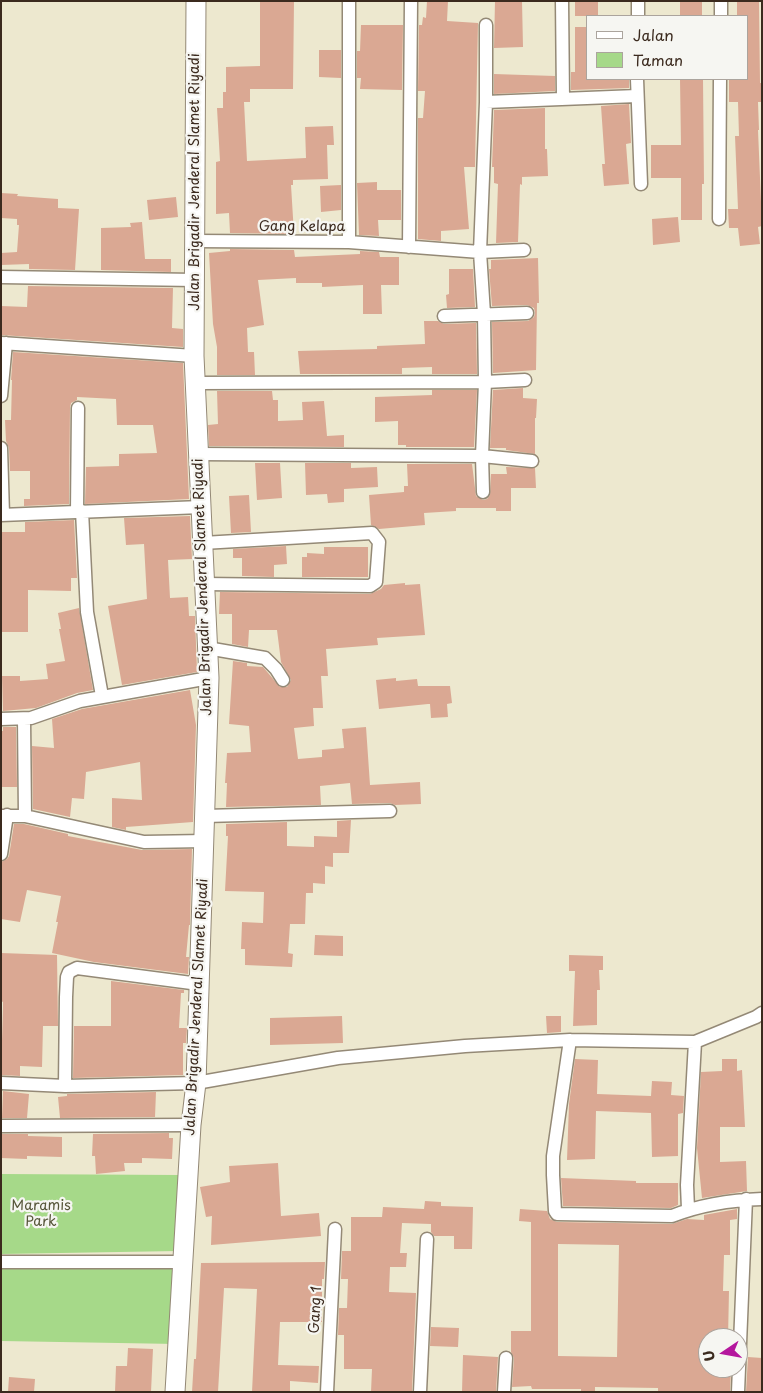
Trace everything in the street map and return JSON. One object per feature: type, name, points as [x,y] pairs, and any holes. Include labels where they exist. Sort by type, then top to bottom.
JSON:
[{"type":"main road","name":"Jalan Brigadir Jenderal Slamet Riyadi","points":[[175,1392],[191,1125],[196,1083],[209,678],[197,383],[194,356],[196,1]]},
{"type":"street","points":[[349,242],[350,1]]},
{"type":"street","points":[[409,247],[411,1]]},
{"type":"street","points":[[562,1],[563,98]]},
{"type":"street","points":[[638,1],[638,15]]},
{"type":"street","points":[[721,1],[721,15]]},
{"type":"street","points":[[483,492],[482,456],[485,382],[484,314],[480,252],[486,102],[486,25]]},
{"type":"street","points":[[637,80],[636,96],[641,184]]},
{"type":"street","points":[[719,220],[720,80]]},
{"type":"street","points":[[486,102],[636,96]]},
{"type":"street","name":"Gang Kelapa","points":[[194,241],[349,242],[480,252],[524,250]]},
{"type":"street","points":[[1,277],[195,280]]},
{"type":"street","points":[[444,316],[528,313]]},
{"type":"street","points":[[1,396],[4,343],[194,356]]},
{"type":"street","points":[[197,383],[485,382],[525,380]]},
{"type":"street","points":[[78,408],[79,511],[86,612],[102,696]]},
{"type":"street","points":[[1,448],[2,515],[201,507]]},
{"type":"street","points":[[199,454],[482,456],[532,461]]},
{"type":"street","points":[[203,543],[372,533],[379,542],[376,582],[370,586],[204,584]]},
{"type":"street","points":[[207,648],[265,658],[284,680]]},
{"type":"street","points":[[1,719],[24,719],[102,696],[209,678]]},
{"type":"street","points":[[24,719],[25,816]]},
{"type":"street","points":[[205,816],[390,811]]},
{"type":"street","points":[[1,854],[4,816],[25,816],[144,842],[205,841]]},
{"type":"street","points":[[65,1086],[66,997],[69,972],[77,968],[199,984]]},
{"type":"street","points":[[1,1083],[65,1086],[196,1083],[338,1058],[465,1046],[570,1040],[694,1042],[762,1013]]},
{"type":"street","points":[[570,1040],[553,1156],[552,1175],[555,1211],[557,1214],[672,1216],[688,1209],[746,1199],[762,1199]]},
{"type":"street","points":[[688,1209],[687,1185],[694,1042]]},
{"type":"street","points":[[1,1126],[191,1125]]},
{"type":"street","points":[[738,1392],[746,1199]]},
{"type":"street","name":"Gang 1","points":[[327,1392],[335,1229]]},
{"type":"street","points":[[420,1392],[428,1239]]},
{"type":"street","points":[[1,1262],[183,1262]]},
{"type":"street","points":[[504,1392],[506,1358]]},
{"type":"green space","name":"Maramis Park","points":[[1,1174],[179,1175],[178,1251],[1,1254]]},
{"type":"green space","name":"Maramis Park","points":[[1,1268],[181,1268],[177,1344],[1,1341]]},
{"type":"building","points":[[260,1],[294,1],[293,89],[250,89],[250,102],[244,102],[247,161],[306,158],[305,127],[333,126],[334,145],[327,145],[328,179],[293,180],[293,185],[291,185],[294,234],[230,233],[229,213],[216,214],[216,162],[220,161],[217,108],[223,108],[223,92],[226,92],[226,67],[260,66]]},
{"type":"building","points":[[427,1],[448,1],[447,21],[478,23],[475,167],[464,167],[469,229],[441,231],[441,241],[418,239],[418,118],[423,118],[425,91],[418,91],[419,25],[422,25],[423,17],[426,18]]},
{"type":"building","points":[[495,1],[522,1],[523,47],[494,48]]},
{"type":"building","points":[[575,1],[598,1],[598,15],[575,16]]},
{"type":"building","points":[[680,1],[702,1],[702,15],[680,15]]},
{"type":"building","points":[[737,1],[759,1],[762,102],[758,102],[758,130],[762,226],[758,227],[760,244],[740,246],[738,228],[729,228],[728,209],[738,209],[735,136],[739,136],[738,102],[729,102],[729,80],[748,80],[748,15],[737,15]]},
{"type":"building","points":[[361,25],[403,25],[402,90],[360,89],[361,78],[357,78],[357,51],[360,51]]},
{"type":"building","points":[[575,27],[586,27],[586,80],[629,80],[629,88],[571,90],[571,72],[575,72]]},
{"type":"building","points":[[319,50],[341,50],[341,78],[319,77]]},
{"type":"building","points":[[494,74],[555,76],[555,91],[494,94]]},
{"type":"building","points":[[680,80],[703,80],[704,184],[702,184],[702,220],[681,220],[681,178],[651,178],[651,145],[681,145]]},
{"type":"building","points":[[629,104],[631,143],[626,144],[629,184],[604,186],[602,164],[605,164],[601,106]]},
{"type":"building","points":[[545,108],[545,149],[547,149],[548,176],[522,177],[522,185],[520,184],[518,242],[496,243],[498,184],[494,183],[494,167],[492,167],[494,110]]},
{"type":"building","points":[[377,182],[377,190],[401,190],[401,220],[378,220],[379,236],[359,235],[357,183]]},
{"type":"building","points":[[341,185],[341,210],[321,212],[320,186]]},
{"type":"building","points":[[1,193],[58,199],[58,208],[79,209],[75,270],[29,269],[29,264],[1,265],[1,253],[17,252],[19,225],[17,225],[17,219],[1,218]]},
{"type":"building","points":[[176,197],[178,217],[149,220],[147,200]]},
{"type":"building","points":[[678,217],[680,242],[653,245],[652,219]]},
{"type":"building","points":[[142,222],[145,259],[171,259],[171,272],[101,270],[101,228],[131,227],[130,223]]},
{"type":"building","points":[[230,249],[294,250],[295,257],[360,254],[360,251],[379,252],[380,257],[399,257],[399,285],[381,285],[382,314],[363,314],[363,285],[322,287],[322,283],[296,283],[296,278],[258,280],[264,325],[247,328],[248,352],[254,352],[255,375],[217,375],[217,347],[213,324],[209,253],[230,251]]},
{"type":"building","points":[[538,258],[539,303],[537,303],[536,370],[493,373],[492,322],[528,321],[534,317],[535,313],[534,308],[527,305],[492,306],[489,269],[491,269],[491,260]]},
{"type":"building","points":[[449,269],[473,269],[475,307],[447,308],[446,295],[449,294]]},
{"type":"building","points":[[28,286],[173,288],[172,328],[183,329],[183,347],[1,335],[1,306],[27,307]]},
{"type":"building","points":[[424,321],[438,321],[444,324],[476,323],[477,374],[432,374],[432,367],[402,368],[402,374],[300,374],[298,351],[377,349],[377,346],[425,344]]},
{"type":"building","points":[[13,352],[183,363],[189,499],[85,504],[86,467],[119,466],[119,454],[157,453],[153,425],[117,425],[116,399],[77,397],[77,400],[71,403],[70,408],[69,504],[24,506],[24,499],[30,499],[30,471],[10,471],[9,448],[6,441],[5,420],[11,420]]},
{"type":"building","points":[[523,388],[523,398],[537,399],[535,454],[506,450],[506,448],[490,448],[493,390]]},
{"type":"building","points":[[432,390],[477,390],[474,447],[406,447],[406,445],[398,445],[398,421],[375,422],[375,397],[432,395]]},
{"type":"building","points":[[217,391],[272,391],[273,400],[278,400],[278,421],[303,420],[302,402],[324,401],[327,436],[344,435],[344,447],[209,446],[208,425],[218,424]]},
{"type":"building","points":[[255,463],[280,463],[282,498],[257,500]]},
{"type":"building","points":[[305,463],[351,463],[351,468],[377,467],[378,487],[344,489],[344,502],[328,503],[327,494],[306,495]]},
{"type":"building","points":[[407,464],[472,464],[476,496],[483,500],[487,499],[490,495],[491,474],[507,474],[506,467],[535,468],[536,488],[511,488],[511,511],[496,511],[496,508],[456,508],[456,511],[424,513],[425,525],[379,529],[371,525],[369,495],[404,492],[404,486],[408,486]]},
{"type":"building","points":[[249,495],[251,532],[231,533],[229,496]]},
{"type":"building","points":[[190,516],[192,559],[168,560],[170,598],[188,597],[189,616],[195,616],[197,672],[122,685],[108,606],[147,599],[144,544],[126,545],[124,518]]},
{"type":"building","points":[[74,520],[77,578],[71,578],[71,591],[28,590],[28,632],[1,632],[1,532],[25,532],[25,522]]},
{"type":"building","points":[[286,546],[287,564],[274,565],[274,577],[242,576],[242,558],[233,558],[233,549]]},
{"type":"building","points":[[324,547],[368,547],[368,577],[302,577],[302,557],[307,557],[307,553],[324,554]]},
{"type":"building","points":[[405,583],[405,585],[420,584],[425,635],[377,638],[378,645],[326,649],[328,676],[321,676],[323,708],[313,708],[314,726],[294,728],[298,759],[322,757],[322,750],[344,748],[342,729],[366,727],[370,785],[420,782],[421,804],[352,804],[350,783],[320,786],[321,805],[226,807],[227,753],[251,752],[249,726],[229,724],[233,661],[247,663],[247,666],[263,667],[280,687],[287,687],[291,680],[281,662],[277,630],[249,630],[248,647],[232,644],[232,614],[219,614],[220,592],[370,594],[381,589],[384,585]]},
{"type":"building","points":[[79,608],[93,690],[77,693],[36,708],[3,711],[2,676],[20,676],[20,681],[48,679],[46,664],[65,661],[58,613]]},
{"type":"building","points":[[396,678],[396,681],[417,679],[418,686],[450,686],[452,703],[447,704],[448,717],[431,718],[430,704],[379,709],[376,680]]},
{"type":"building","points":[[190,690],[196,725],[193,822],[126,827],[126,830],[112,827],[112,798],[142,800],[140,762],[86,772],[84,799],[72,798],[70,817],[33,809],[32,746],[54,748],[52,719],[82,709]]},
{"type":"building","points":[[3,727],[16,727],[17,787],[1,787],[1,731],[3,731]]},
{"type":"building","points":[[351,820],[349,853],[333,853],[333,867],[325,866],[325,884],[313,883],[313,893],[306,893],[305,924],[290,924],[288,953],[293,954],[292,967],[245,965],[245,949],[241,949],[242,922],[263,923],[264,892],[225,891],[228,836],[226,836],[226,824],[287,822],[287,846],[314,847],[314,836],[337,837],[337,821]]},
{"type":"building","points":[[14,824],[24,824],[68,834],[68,836],[142,850],[192,849],[190,925],[186,957],[189,957],[188,974],[94,962],[52,953],[61,896],[27,890],[20,922],[1,919],[1,862],[9,856]]},
{"type":"building","points":[[315,935],[343,936],[343,956],[314,955]]},
{"type":"building","points":[[1,953],[57,955],[58,1026],[43,1026],[42,1067],[20,1066],[20,1076],[1,1075],[3,1002],[1,1001]]},
{"type":"building","points":[[569,955],[603,956],[603,970],[599,970],[600,990],[597,990],[597,1025],[573,1026],[575,971],[569,971]]},
{"type":"building","points":[[111,981],[184,990],[184,993],[181,993],[179,1028],[187,1028],[186,1043],[183,1043],[183,1075],[73,1078],[74,1026],[111,1026]]},
{"type":"building","points":[[342,1016],[343,1043],[270,1045],[270,1018]]},
{"type":"building","points":[[546,1016],[561,1016],[561,1032],[547,1033]]},
{"type":"building","points":[[575,1059],[598,1060],[597,1094],[651,1096],[652,1081],[672,1082],[671,1095],[684,1096],[683,1113],[678,1114],[678,1156],[652,1157],[651,1113],[596,1111],[595,1159],[567,1160],[569,1104]]},
{"type":"building","points":[[722,1059],[737,1059],[737,1071],[742,1070],[745,1127],[720,1127],[720,1162],[746,1161],[747,1191],[702,1198],[697,1148],[701,1072],[722,1071]]},
{"type":"building","points":[[3,1091],[29,1094],[27,1118],[2,1118]]},
{"type":"building","points":[[156,1092],[155,1117],[60,1118],[58,1097],[67,1096],[67,1094]]},
{"type":"building","points":[[169,1133],[169,1138],[173,1138],[172,1159],[142,1158],[142,1163],[124,1163],[125,1171],[96,1174],[95,1156],[92,1156],[93,1134]]},
{"type":"building","points":[[1,1134],[62,1137],[62,1157],[27,1156],[27,1159],[1,1158]]},
{"type":"building","points":[[278,1163],[281,1216],[319,1213],[321,1236],[211,1245],[212,1216],[206,1217],[200,1187],[230,1182],[229,1166]]},
{"type":"building","points":[[561,1178],[636,1181],[636,1183],[678,1183],[678,1205],[671,1208],[563,1206]]},
{"type":"building","points":[[425,1201],[441,1202],[441,1206],[473,1207],[472,1249],[454,1249],[454,1236],[434,1236],[431,1232],[431,1224],[402,1223],[400,1253],[407,1253],[406,1267],[390,1267],[389,1292],[416,1293],[412,1392],[371,1392],[372,1369],[344,1369],[344,1335],[338,1335],[339,1308],[347,1308],[348,1279],[341,1279],[342,1251],[351,1251],[351,1217],[382,1217],[383,1207],[424,1209]]},
{"type":"building","points":[[520,1209],[547,1211],[550,1219],[557,1222],[672,1224],[687,1219],[704,1220],[704,1215],[737,1209],[737,1219],[730,1220],[730,1255],[724,1255],[723,1291],[729,1291],[728,1328],[698,1328],[698,1378],[731,1378],[730,1392],[658,1392],[658,1388],[595,1387],[595,1392],[581,1392],[581,1389],[532,1389],[531,1386],[512,1387],[514,1358],[511,1352],[511,1331],[531,1331],[531,1222],[519,1221]],"holes":[[[558,1244],[619,1245],[617,1357],[558,1356]]]},
{"type":"building","points":[[325,1262],[324,1279],[322,1279],[322,1322],[280,1322],[278,1365],[319,1366],[318,1383],[290,1381],[290,1392],[252,1392],[257,1289],[224,1288],[218,1392],[192,1392],[194,1359],[196,1359],[201,1263]]},
{"type":"building","points":[[431,1327],[459,1328],[458,1347],[430,1346]]},
{"type":"building","points":[[128,1348],[153,1349],[151,1392],[115,1392],[116,1366],[127,1366]]},
{"type":"building","points":[[463,1355],[498,1357],[496,1392],[462,1392]]},
{"type":"building","points":[[748,1357],[762,1358],[762,1392],[746,1392]]},
{"type":"building","points":[[9,1377],[35,1379],[34,1392],[8,1392]]}]
